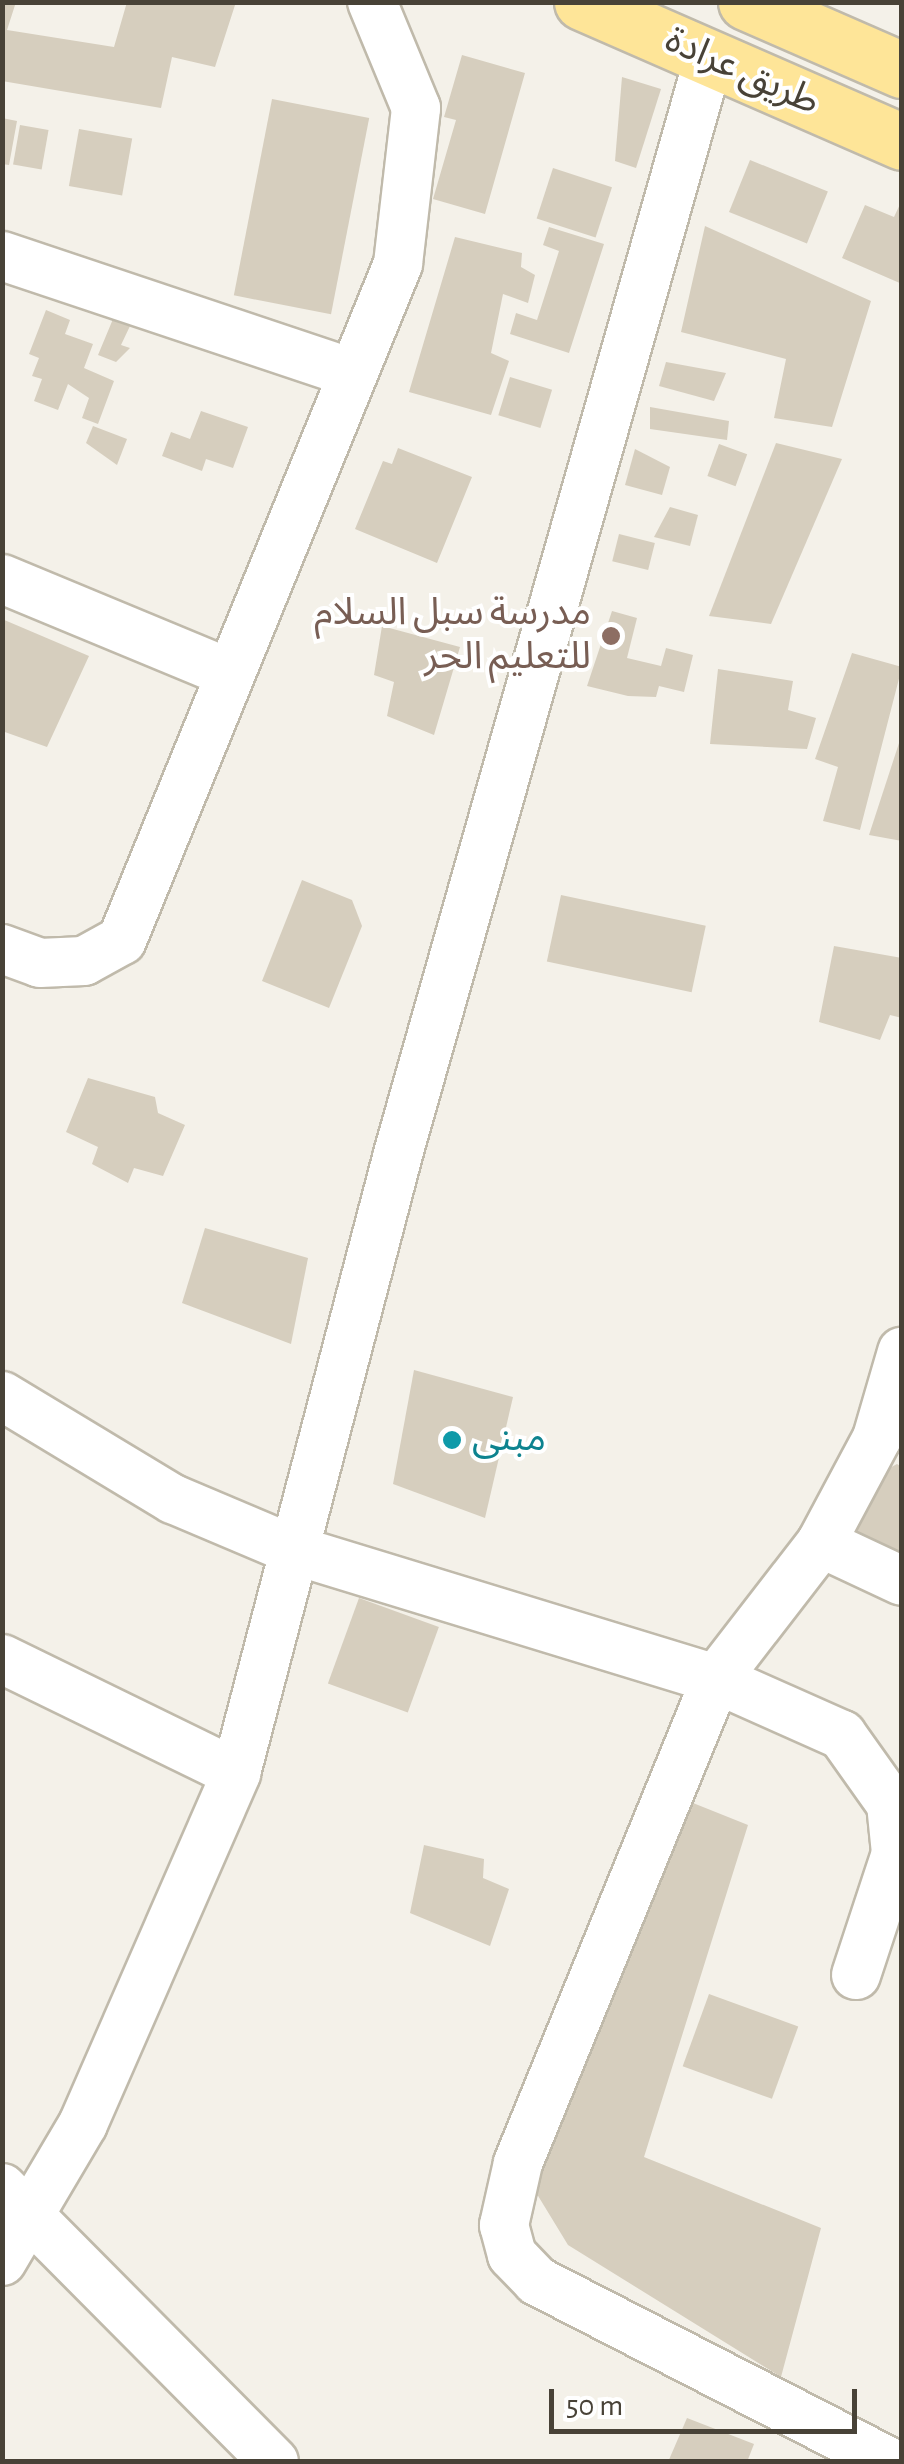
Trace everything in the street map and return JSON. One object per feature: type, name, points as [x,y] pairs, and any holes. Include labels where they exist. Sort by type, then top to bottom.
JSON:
[{"type":"main road","name":"طريق عرادة","points":[[582,2],[902,142]]},
{"type":"main road","name":"طريق عرادة","points":[[746,2],[902,70]]},
{"type":"street","points":[[2,949],[40,963],[84,961],[122,940],[349,372],[398,264],[416,108],[372,2]]},
{"type":"street","points":[[2,2261],[18,2203],[187,1901],[236,1774],[294,1550],[709,58]]},
{"type":"street","points":[[2,256],[349,372]]},
{"type":"street","points":[[2,578],[228,673]]},
{"type":"street","points":[[889,2462],[537,2281],[512,2255],[504,2225],[518,2163],[716,1679],[821,1542],[877,1438],[902,1352]]},
{"type":"street","points":[[4,1402],[173,1500],[294,1550],[716,1679],[842,1735],[892,1804],[896,1853],[856,1974]]},
{"type":"street","points":[[821,1542],[902,1580]]},
{"type":"street","points":[[2,1659],[236,1774]]},
{"type":"street","points":[[18,2203],[274,2462]]},
{"type":"building","points":[[2,2],[16,2],[7,30],[114,47],[127,2],[236,2],[215,67],[172,57],[161,108],[2,81]]},
{"type":"building","points":[[462,55],[525,73],[485,214],[433,199],[456,120],[444,117]]},
{"type":"building","points":[[622,77],[661,89],[636,168],[615,161]]},
{"type":"building","points":[[272,99],[369,118],[331,314],[234,295]]},
{"type":"building","points":[[2,118],[17,121],[9,165],[2,164]]},
{"type":"building","points":[[20,125],[49,130],[42,169],[13,164]]},
{"type":"building","points":[[79,129],[132,138],[122,195],[69,186]]},
{"type":"building","points":[[750,160],[828,191],[807,243],[729,212]]},
{"type":"building","points":[[553,168],[612,187],[596,238],[537,218]]},
{"type":"building","points":[[902,200],[902,284],[842,258],[865,205],[894,217]]},
{"type":"building","points":[[705,226],[871,301],[832,427],[774,418],[786,359],[681,332]]},
{"type":"building","points":[[549,227],[604,244],[569,353],[510,334],[516,313],[537,320],[559,251],[543,245]]},
{"type":"building","points":[[455,237],[522,253],[521,267],[535,275],[528,303],[503,294],[491,353],[509,361],[491,415],[409,392]]},
{"type":"building","points":[[46,310],[70,320],[65,334],[93,344],[84,368],[114,381],[98,424],[82,418],[89,398],[68,384],[58,410],[34,401],[42,379],[32,376],[39,358],[29,354]]},
{"type":"building","points":[[113,319],[130,326],[121,345],[130,348],[116,362],[98,355]]},
{"type":"building","points":[[666,362],[726,373],[714,401],[659,386]]},
{"type":"building","points":[[510,377],[552,390],[540,428],[498,415]]},
{"type":"building","points":[[650,407],[729,421],[727,440],[650,429]]},
{"type":"building","points":[[201,411],[248,427],[233,468],[206,459],[202,471],[162,456],[171,432],[190,439]]},
{"type":"building","points":[[93,426],[127,439],[117,465],[86,443]]},
{"type":"building","points":[[776,443],[842,459],[771,624],[709,616]]},
{"type":"building","points":[[719,444],[747,454],[736,486],[707,476]]},
{"type":"building","points":[[398,448],[472,477],[437,563],[355,529],[383,461],[392,464]]},
{"type":"building","points":[[635,449],[670,467],[662,495],[625,485]]},
{"type":"building","points":[[670,507],[698,515],[690,546],[654,537]]},
{"type":"building","points":[[619,534],[655,543],[648,570],[612,561]]},
{"type":"building","points":[[612,611],[637,618],[627,658],[661,666],[666,648],[693,655],[684,692],[659,686],[656,697],[628,696],[587,686]]},
{"type":"building","points":[[2,619],[89,656],[47,747],[2,731]]},
{"type":"building","points":[[382,626],[460,647],[434,735],[387,716],[394,682],[374,675]]},
{"type":"building","points":[[852,653],[902,667],[860,830],[823,821],[838,767],[815,759]]},
{"type":"building","points":[[718,669],[793,681],[788,710],[816,718],[807,749],[710,744]]},
{"type":"building","points":[[902,737],[902,841],[869,835]]},
{"type":"building","points":[[302,880],[352,900],[362,926],[329,1008],[262,981]]},
{"type":"building","points":[[561,895],[706,926],[692,992],[547,962]]},
{"type":"building","points":[[834,946],[902,958],[902,1018],[890,1015],[880,1040],[819,1022]]},
{"type":"building","points":[[88,1078],[155,1097],[158,1113],[185,1125],[163,1176],[134,1168],[128,1183],[92,1164],[98,1147],[66,1132]]},
{"type":"building","points":[[205,1228],[308,1258],[291,1344],[182,1303]]},
{"type":"building","name":"مبنى","points":[[414,1370],[513,1397],[485,1518],[393,1484]]},
{"type":"building","points":[[897,1464],[902,1467],[902,1558],[847,1533],[871,1478]]},
{"type":"building","points":[[359,1598],[439,1627],[408,1713],[328,1684]]},
{"type":"building","points":[[693,1803],[748,1825],[644,2157],[821,2228],[781,2377],[568,2245],[518,2163]]},
{"type":"building","points":[[424,1845],[484,1859],[483,1878],[509,1889],[490,1946],[410,1913]]},
{"type":"building","points":[[709,1994],[798,2026],[772,2099],[683,2066]]},
{"type":"building","points":[[687,2418],[754,2444],[747,2462],[668,2462]]},
{"type":"place","name":"مدرسة سبل السلام للتعليم الحر","points":[[611,636]]},
{"type":"place","name":"مبنى","points":[[452,1440]]}]
